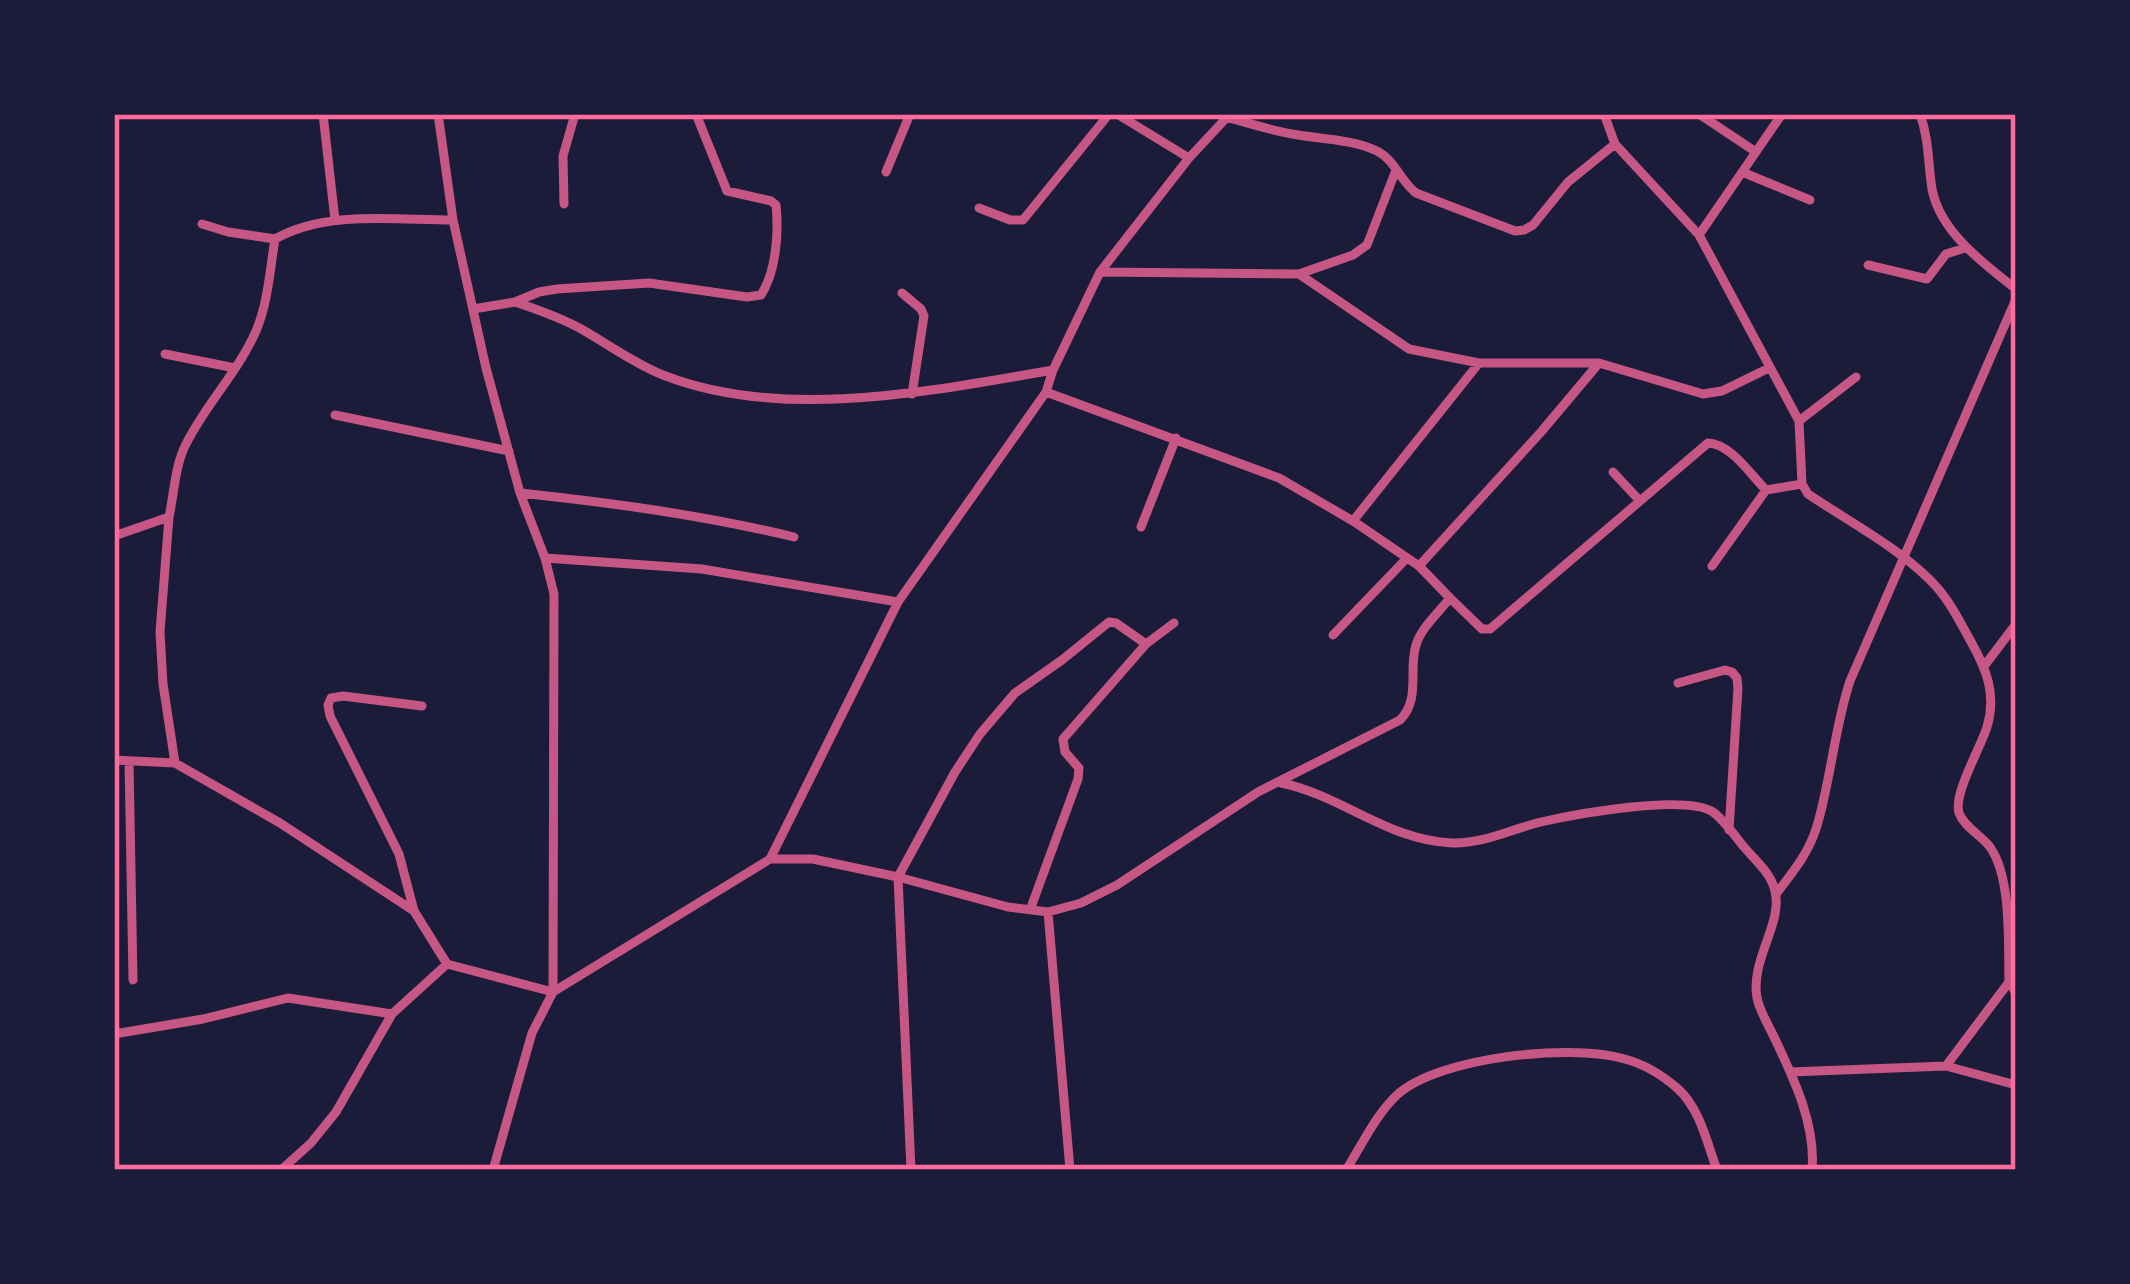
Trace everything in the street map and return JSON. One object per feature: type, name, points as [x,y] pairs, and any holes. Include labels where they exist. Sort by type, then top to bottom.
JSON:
[{"type":"street","points":[[323,114],[335,220]]},
{"type":"street","points":[[438,114],[453,220],[473,309],[520,493],[545,558],[556,630],[552,672],[553,992],[532,1033],[493,1170]]},
{"type":"street","points":[[564,204],[563,156],[575,114]]},
{"type":"street","points":[[473,309],[557,289],[649,284],[761,296],[773,262],[776,205],[727,191],[696,114]]},
{"type":"street","points":[[886,172],[910,114]]},
{"type":"street","points":[[979,208],[1023,220],[1113,114],[1189,158]]},
{"type":"street","points":[[1604,114],[1616,144],[1700,235],[1799,421],[1802,484],[1808,494],[1931,580],[1948,600],[1985,665],[1992,694],[1990,715],[1959,795],[1958,810],[1999,865],[2013,988],[1946,1066]]},
{"type":"street","points":[[1699,114],[1756,152]]},
{"type":"street","points":[[1700,235],[1782,114]]},
{"type":"street","points":[[1920,114],[1936,204],[1965,248],[2016,289]]},
{"type":"street","points":[[770,859],[898,602],[1046,392],[1100,272],[1228,116],[1377,152],[1416,193],[1515,231],[1533,225],[1568,182],[1616,144]]},
{"type":"street","points":[[1100,272],[1299,274],[1353,255],[1367,245],[1396,170]]},
{"type":"street","points":[[1742,172],[1810,200]]},
{"type":"street","points":[[202,224],[275,239],[290,230],[335,220],[453,220]]},
{"type":"street","points":[[175,763],[160,632],[169,517],[187,441],[256,330],[275,239]]},
{"type":"street","points":[[1868,265],[1927,279],[1946,254],[1965,248]]},
{"type":"street","points":[[1299,274],[1409,350],[1479,363],[1599,362],[1703,394],[1722,392],[1769,368]]},
{"type":"street","points":[[902,293],[924,316],[912,394]]},
{"type":"street","points":[[1812,1170],[1809,1126],[1758,1004],[1755,984],[1761,952],[1776,894],[1804,858],[1816,830],[1850,681],[2016,299]]},
{"type":"street","points":[[515,302],[578,327],[658,374],[741,398],[912,394],[1053,370]]},
{"type":"street","points":[[164,354],[235,368]]},
{"type":"street","points":[[1419,566],[1599,362]]},
{"type":"street","points":[[1353,521],[1479,363]]},
{"type":"street","points":[[1799,421],[1856,377]]},
{"type":"street","points":[[1046,392],[1279,478],[1419,566],[1482,629],[1490,628],[1708,443],[1726,448],[1766,490]]},
{"type":"street","points":[[335,416],[509,451]]},
{"type":"street","points":[[1141,527],[1176,438]]},
{"type":"street","points":[[1613,472],[1640,501]]},
{"type":"street","points":[[1712,566],[1766,490],[1802,484]]},
{"type":"street","points":[[520,493],[625,504],[794,537]]},
{"type":"street","points":[[114,536],[169,517]]},
{"type":"street","points":[[545,558],[702,569],[898,602]]},
{"type":"street","points":[[1333,635],[1407,558]]},
{"type":"street","points":[[422,706],[343,696],[331,698],[328,705],[399,854],[414,911],[447,964],[553,992],[770,859],[814,859],[1008,907],[1048,912],[1081,903],[1117,885],[1258,792],[1400,720],[1409,710],[1418,638],[1450,598]]},
{"type":"street","points":[[911,1170],[898,877],[955,772],[1015,694],[1109,622],[1146,644]]},
{"type":"street","points":[[1030,910],[1078,779],[1078,768],[1065,752],[1063,739],[1146,644],[1174,623]]},
{"type":"street","points":[[1985,665],[2016,624]]},
{"type":"street","points":[[1678,682],[1725,670],[1737,678],[1729,830]]},
{"type":"street","points":[[114,760],[175,763],[280,823],[414,911]]},
{"type":"street","points":[[129,761],[133,980]]},
{"type":"street","points":[[1281,783],[1304,788],[1393,831],[1456,843],[1540,822],[1684,805],[1712,812],[1768,874],[1776,894]]},
{"type":"street","points":[[114,861],[129,859]]},
{"type":"street","points":[[1048,912],[1070,1170]]},
{"type":"street","points":[[281,1170],[336,1112],[392,1013],[447,964]]},
{"type":"street","points":[[114,1034],[288,998],[392,1013]]},
{"type":"street","points":[[1346,1170],[1398,1094],[1427,1076],[1500,1058],[1582,1053],[1619,1057],[1650,1068],[1680,1090],[1695,1112],[1717,1170]]},
{"type":"street","points":[[1790,1072],[1946,1066],[2016,1085]]}]
